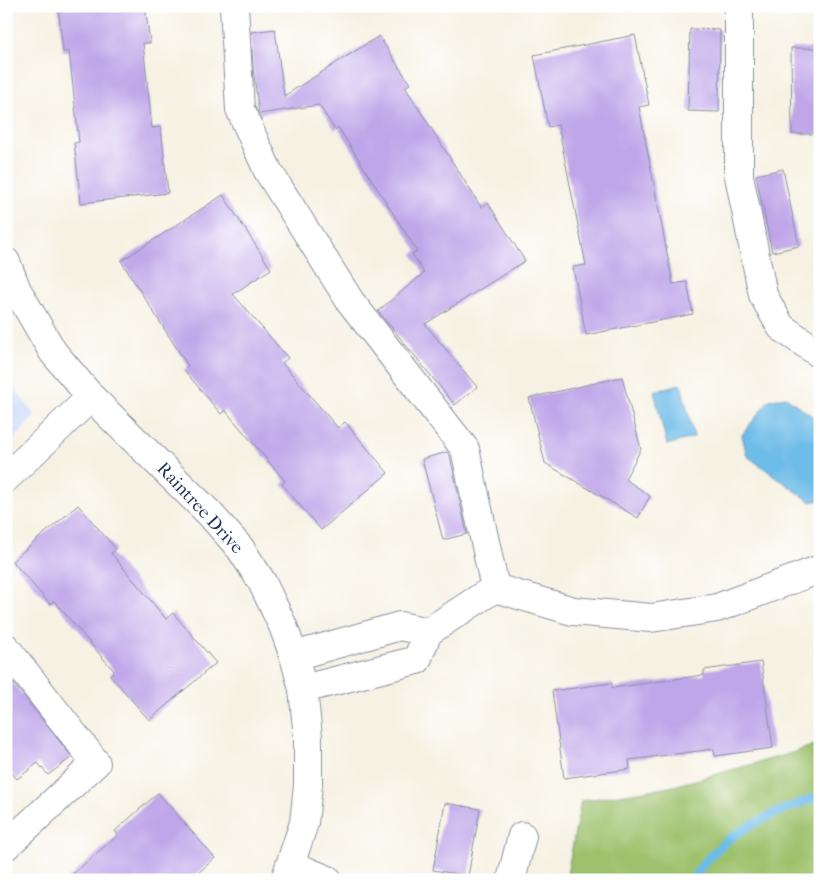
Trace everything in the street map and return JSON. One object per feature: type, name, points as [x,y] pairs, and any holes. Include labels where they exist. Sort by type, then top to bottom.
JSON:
[{"type":"street","points":[[234,6],[240,109],[268,171],[350,301],[465,449],[495,588]]},
{"type":"street","points":[[739,6],[739,176],[763,295],[781,327],[820,354]]},
{"type":"street","name":"Raintree Drive","points":[[6,262],[12,291],[53,352],[91,397],[209,513],[240,548],[262,582],[283,626],[303,689],[308,737],[308,785],[304,823],[288,872]]},
{"type":"street","points":[[6,478],[91,397]]},
{"type":"street","points":[[303,689],[417,660],[428,632],[495,588],[574,611],[651,618],[717,608],[820,569]]},
{"type":"street","points":[[294,656],[400,626],[428,632]]},
{"type":"street","points":[[6,648],[96,763],[6,846]]},
{"type":"street","points":[[510,880],[522,836]]},
{"type":"street","points":[[288,872],[328,880]]},
{"type":"shaded area","points":[[6,376],[35,416],[6,448]]},
{"type":"green space","points":[[820,743],[820,880],[566,880],[581,801],[670,787],[789,754]]},
{"type":"water","points":[[681,384],[694,437],[667,445],[654,391]]},
{"type":"water","points":[[786,397],[820,422],[820,500],[811,502],[747,456],[742,435],[769,400]]},
{"type":"building","points":[[58,6],[145,6],[150,43],[143,43],[152,128],[161,127],[168,193],[81,203],[74,143],[79,142],[69,51],[63,52]]},
{"type":"building","points":[[275,29],[284,96],[379,36],[410,84],[405,87],[481,207],[488,203],[525,261],[425,324],[477,387],[455,405],[378,311],[424,273],[412,254],[417,251],[338,127],[335,130],[319,105],[259,114],[253,68],[251,32]]},
{"type":"building","points":[[690,29],[720,30],[719,112],[688,111]]},
{"type":"building","points":[[635,35],[649,105],[639,107],[673,284],[687,282],[693,314],[586,335],[573,267],[586,265],[558,125],[548,127],[534,55]]},
{"type":"building","points":[[791,48],[820,48],[820,134],[792,134]]},
{"type":"building","points":[[783,169],[799,246],[772,252],[756,175]]},
{"type":"building","points":[[223,195],[271,269],[233,294],[288,358],[282,363],[338,428],[345,422],[388,473],[321,530],[282,484],[285,481],[225,410],[221,414],[184,370],[188,366],[121,261]]},
{"type":"building","points":[[622,377],[641,449],[625,479],[650,496],[638,518],[545,463],[529,398]]},
{"type":"building","points":[[447,452],[450,456],[467,534],[443,540],[422,459]]},
{"type":"building","points":[[78,505],[116,549],[111,553],[166,619],[173,613],[216,663],[149,720],[110,675],[114,671],[54,601],[50,604],[12,561]]},
{"type":"building","points":[[761,662],[773,748],[715,756],[714,749],[629,760],[630,769],[564,778],[552,691],[612,683],[612,688],[704,675],[704,670]]},
{"type":"building","points":[[6,674],[72,757],[48,775],[38,763],[17,779],[6,766]]},
{"type":"building","points":[[158,793],[215,858],[190,880],[66,880],[118,835],[115,831]]},
{"type":"building","points":[[445,803],[480,809],[468,876],[433,870]]},
{"type":"waterway","points":[[692,880],[717,849],[732,837],[765,818],[820,796]]}]
